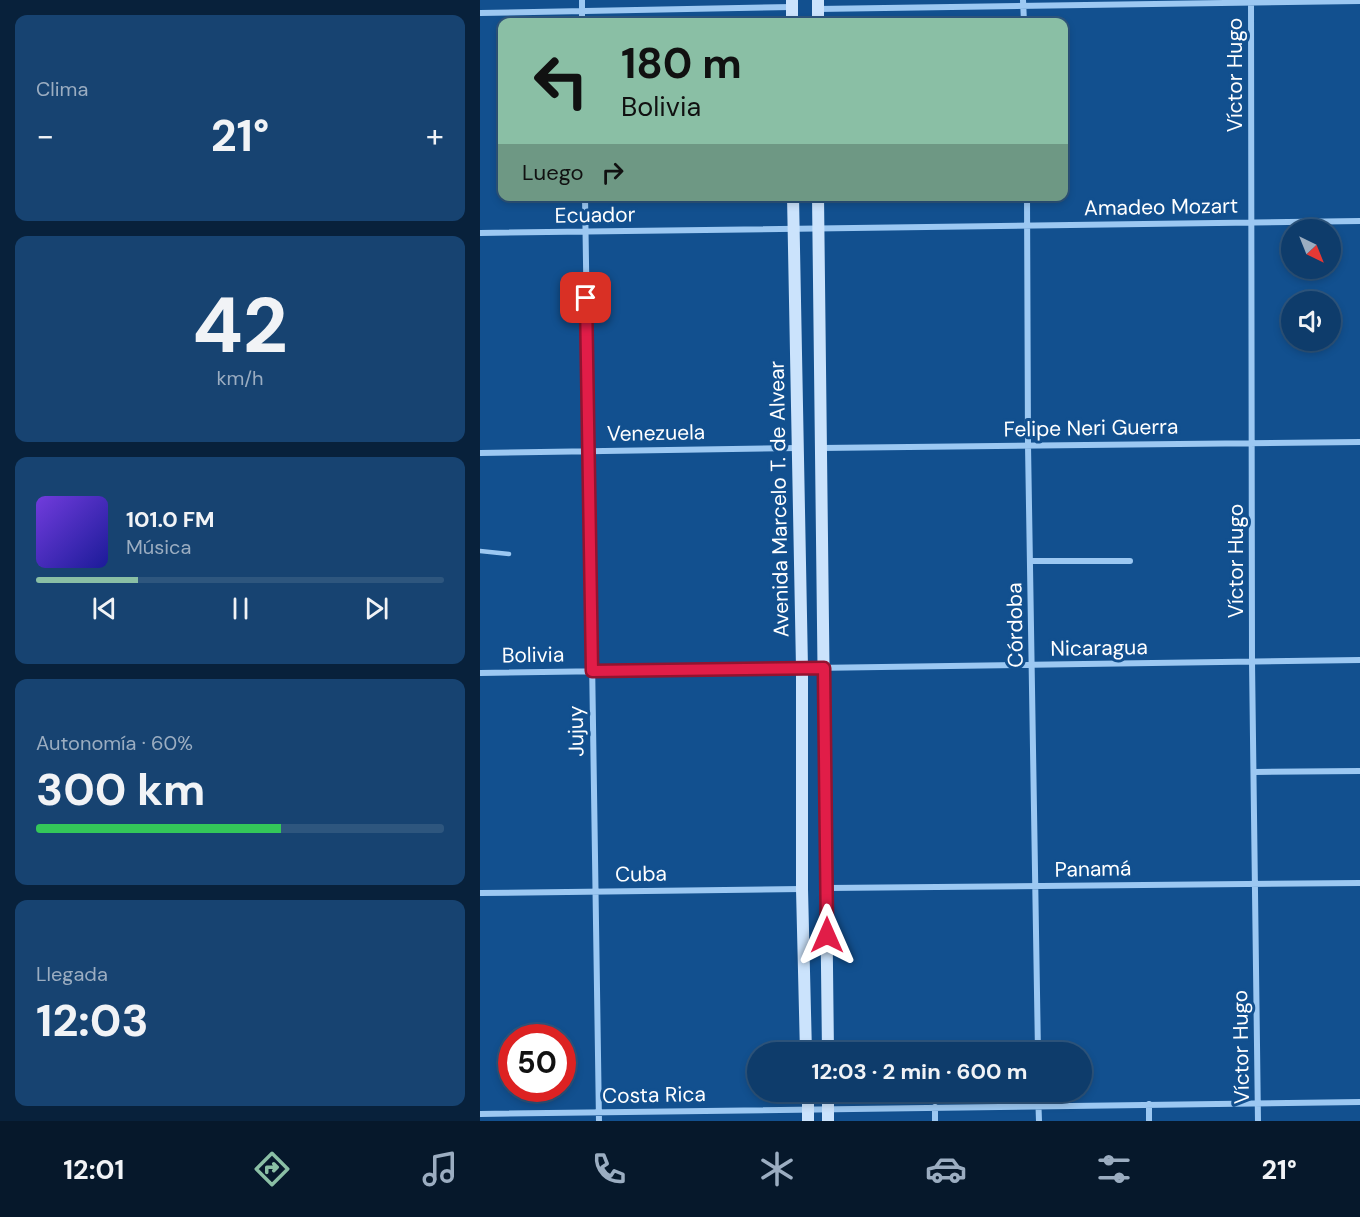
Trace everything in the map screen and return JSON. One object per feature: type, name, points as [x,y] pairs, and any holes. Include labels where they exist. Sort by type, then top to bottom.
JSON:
[{"type":"main road","name":"Avenida Marcelo T. de Alvear","points":[[793,201],[802,668],[802,889],[806,1042]]},
{"type":"main road","name":"Avenida Marcelo T. de Alvear","points":[[818,201],[828,1042]]},
{"type":"street","points":[[582,0],[582,18]]},
{"type":"street","name":"Víctor Hugo","points":[[1251,1],[1252,662],[1258,1121]]},
{"type":"street","points":[[818,5],[1360,1]]},
{"type":"street","points":[[480,13],[792,3]]},
{"type":"street","name":"Jujuy","points":[[585,201],[599,1121]]},
{"type":"street","name":"Córdoba","points":[[1027,201],[1028,445],[1038,1042]]},
{"type":"street","name":"Amadeo Mozart","points":[[818,227],[1360,221]]},
{"type":"street","name":"Ecuador","points":[[480,233],[818,227]]},
{"type":"street","name":"Felipe Neri Guerra","points":[[821,448],[1360,442]]},
{"type":"street","name":"Venezuela","points":[[480,453],[797,448]]},
{"type":"street","points":[[1030,561],[1130,561]]},
{"type":"street","name":"Nicaragua","points":[[802,668],[1360,660]]},
{"type":"street","name":"Bolivia","points":[[480,673],[802,668]]},
{"type":"street","points":[[1254,772],[1360,771]]},
{"type":"street","name":"Panamá","points":[[827,888],[1360,883]]},
{"type":"street","name":"Cuba","points":[[480,893],[802,889]]},
{"type":"street","points":[[1039,1102],[1039,1121]]},
{"type":"street","name":"Costa Rica","points":[[480,1114],[828,1115],[935,1107],[1360,1102]]},
{"type":"street","points":[[1149,1104],[1149,1121]]},
{"type":"street","points":[[935,1107],[935,1121]]},
{"type":"lane","points":[[480,551],[508,554]]},
{"type":"route","points":[[586,298],[592,671],[824,668],[827,935]]}]
